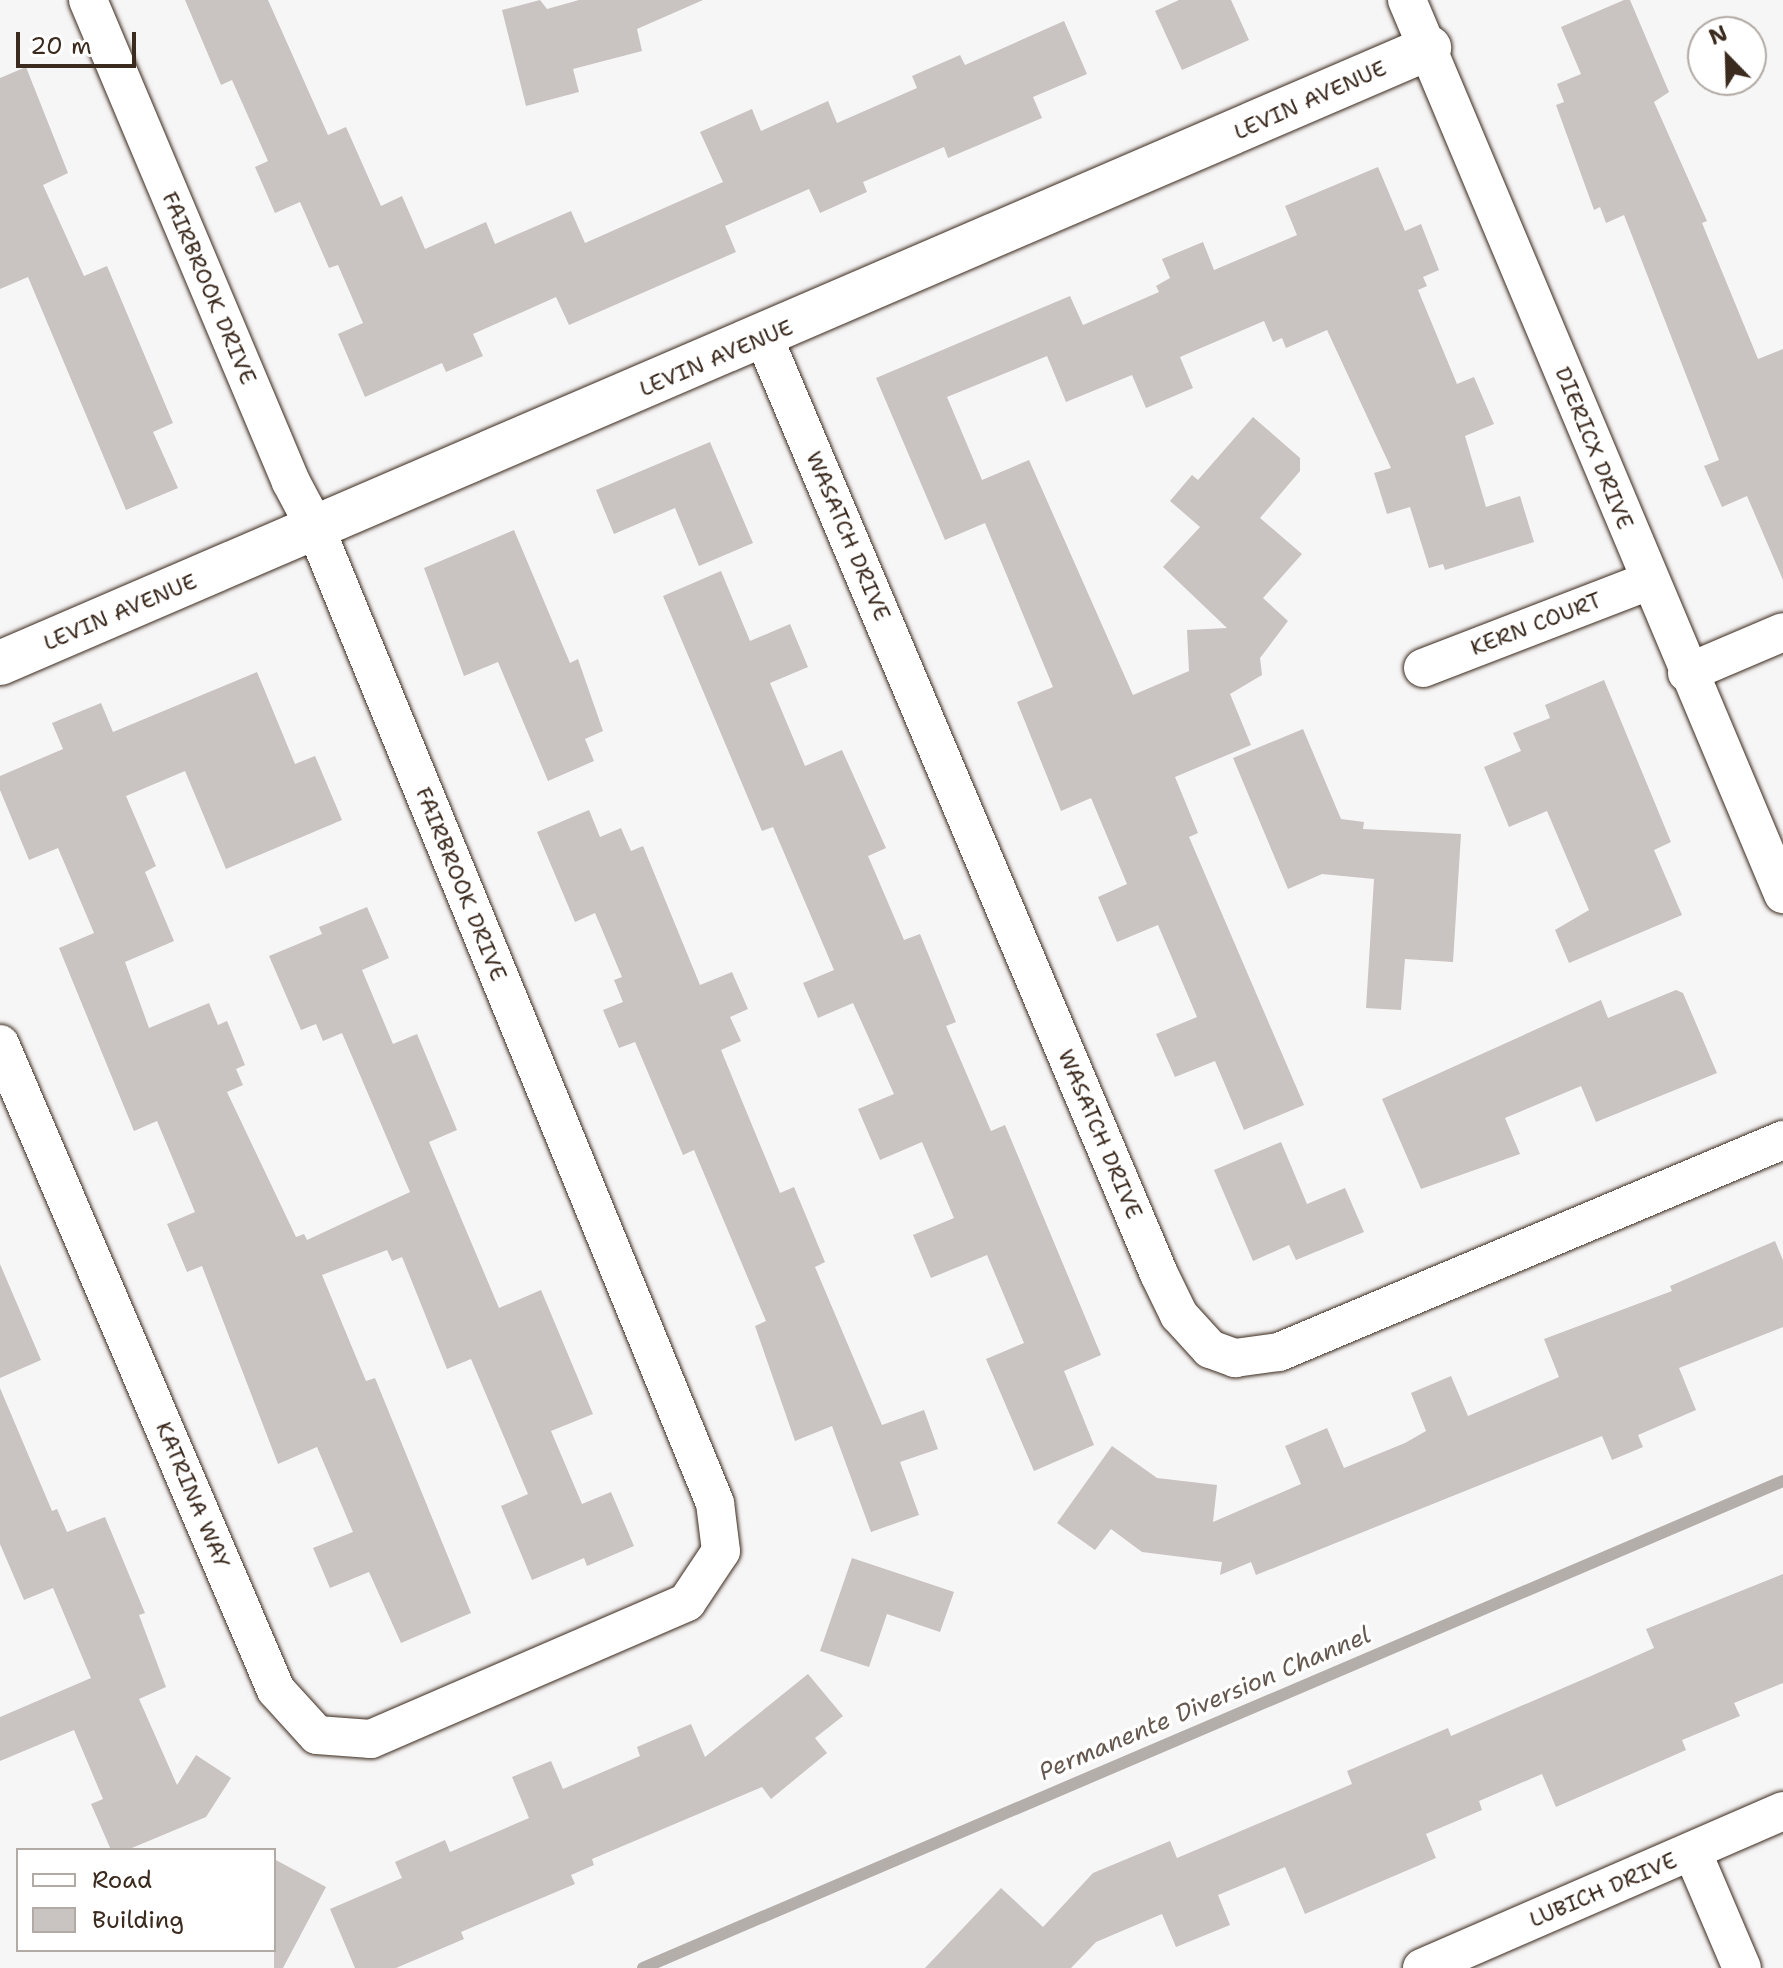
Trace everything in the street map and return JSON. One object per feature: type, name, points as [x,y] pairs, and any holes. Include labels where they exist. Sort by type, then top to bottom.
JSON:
[{"type":"street","name":"FAIRBROOK DRIVE","points":[[88,0],[291,482],[316,529],[715,1503],[721,1551],[687,1602],[521,1675]]},
{"type":"street","name":"DIERICX DRIVE","points":[[1407,0],[1648,581],[1783,894]]},
{"type":"street","name":"LEVIN AVENUE","points":[[0,663],[764,338],[1429,48]]},
{"type":"street","name":"WASATCH DRIVE","points":[[764,338],[1159,1274],[1179,1315],[1210,1349],[1235,1358],[1279,1352],[1783,1140]]},
{"type":"street","name":"KERN COURT","points":[[1423,668],[1648,581]]},
{"type":"street","points":[[1687,673],[1783,632]]},
{"type":"street","name":"KATRINA WAY","points":[[0,1044],[276,1690],[317,1735],[371,1739],[521,1675]]},
{"type":"street","name":"LUBICH DRIVE","points":[[1422,1968],[1783,1811]]},
{"type":"street","points":[[1692,1851],[1742,1968]]},
{"type":"building","points":[[185,0],[268,0],[328,135],[346,127],[381,206],[402,196],[425,249],[486,222],[495,244],[571,211],[585,243],[723,182],[700,132],[752,109],[761,131],[828,101],[837,123],[917,88],[912,76],[960,55],[965,65],[1064,21],[1087,74],[1033,97],[1042,118],[948,158],[944,147],[863,182],[867,192],[820,213],[809,189],[725,226],[736,252],[569,325],[556,297],[473,334],[483,356],[446,372],[442,363],[365,397],[338,334],[363,323],[338,265],[329,268],[300,202],[275,213],[255,167],[268,161],[232,80],[221,85]]},
{"type":"building","points":[[540,0],[547,9],[579,0],[703,0],[637,29],[642,51],[573,69],[579,92],[526,106],[502,10]]},
{"type":"building","points":[[1179,0],[1231,0],[1249,40],[1182,70],[1155,11]]},
{"type":"building","points":[[1630,0],[1669,92],[1654,102],[1707,221],[1702,223],[1758,359],[1783,349],[1783,580],[1747,496],[1722,507],[1704,466],[1719,460],[1624,215],[1606,223],[1600,207],[1594,210],[1556,105],[1564,102],[1557,84],[1581,74],[1561,27]]},
{"type":"building","points":[[26,67],[68,173],[43,185],[84,276],[107,266],[173,423],[153,432],[178,488],[126,510],[28,277],[0,289],[0,78]]},
{"type":"building","points":[[1378,167],[1405,231],[1421,224],[1439,270],[1423,277],[1427,286],[1418,290],[1457,384],[1474,377],[1494,424],[1465,436],[1486,507],[1520,496],[1534,542],[1445,570],[1443,564],[1429,568],[1410,507],[1387,514],[1374,473],[1391,468],[1327,330],[1286,348],[1282,338],[1273,342],[1264,321],[1180,357],[1193,388],[1146,408],[1132,375],[1066,402],[1047,356],[947,397],[982,480],[1029,460],[1133,695],[1189,671],[1187,630],[1227,628],[1163,567],[1200,527],[1170,501],[1192,475],[1198,480],[1253,417],[1300,458],[1300,471],[1260,518],[1302,554],[1263,598],[1288,621],[1260,658],[1262,675],[1230,694],[1251,745],[1175,777],[1198,833],[1189,837],[1304,1105],[1244,1130],[1215,1061],[1175,1077],[1156,1034],[1197,1017],[1158,925],[1117,942],[1098,897],[1127,884],[1091,798],[1061,811],[1017,702],[1053,687],[985,523],[945,540],[876,378],[1070,296],[1083,325],[1159,292],[1156,286],[1170,278],[1162,259],[1203,242],[1214,270],[1297,235],[1285,206]]},
{"type":"building","points":[[710,442],[753,543],[699,566],[675,508],[614,534],[596,490]]},
{"type":"building","points":[[514,530],[570,663],[578,659],[603,731],[585,739],[594,761],[548,781],[498,662],[464,676],[424,568]]},
{"type":"building","points":[[721,571],[750,641],[790,624],[808,667],[770,683],[805,766],[842,750],[886,848],[868,856],[904,940],[920,934],[956,1022],[946,1026],[991,1131],[1005,1125],[1101,1355],[1064,1371],[1094,1445],[1034,1471],[986,1359],[1024,1343],[987,1255],[931,1278],[913,1235],[954,1218],[922,1142],[880,1160],[858,1109],[894,1094],[853,1003],[818,1018],[803,983],[834,970],[773,827],[762,831],[663,596]]},
{"type":"building","points":[[257,672],[295,764],[315,756],[342,820],[226,869],[185,771],[126,796],[156,866],[145,872],[174,941],[125,962],[149,1028],[209,1003],[218,1025],[227,1021],[245,1065],[236,1069],[243,1085],[227,1092],[296,1237],[304,1234],[307,1240],[410,1192],[342,1033],[323,1041],[316,1024],[301,1030],[269,956],[322,934],[319,927],[367,907],[389,958],[362,970],[393,1044],[417,1034],[457,1130],[429,1142],[499,1308],[541,1290],[593,1414],[551,1431],[582,1504],[611,1492],[634,1546],[587,1566],[584,1558],[532,1580],[501,1506],[528,1494],[471,1359],[447,1369],[402,1257],[392,1261],[387,1250],[322,1275],[366,1381],[375,1378],[471,1613],[401,1643],[369,1572],[330,1588],[313,1548],[353,1532],[317,1447],[278,1464],[202,1266],[187,1272],[167,1224],[195,1212],[157,1121],[134,1131],[59,948],[94,933],[58,848],[29,860],[0,790],[0,776],[63,749],[52,723],[101,703],[113,732]]},
{"type":"building","points":[[1604,680],[1671,842],[1654,850],[1682,915],[1569,963],[1555,930],[1589,910],[1547,811],[1509,827],[1484,767],[1521,751],[1513,733],[1550,718],[1545,705]]},
{"type":"building","points":[[1303,729],[1341,819],[1364,822],[1363,829],[1461,834],[1453,962],[1405,959],[1401,1010],[1366,1008],[1374,879],[1322,874],[1288,889],[1233,758]]},
{"type":"building","points":[[589,810],[600,837],[621,828],[631,851],[643,846],[700,985],[732,972],[748,1009],[730,1017],[741,1041],[721,1050],[780,1193],[794,1187],[825,1262],[815,1267],[882,1425],[924,1410],[938,1449],[900,1462],[919,1515],[871,1532],[832,1426],[795,1441],[755,1326],[766,1321],[694,1150],[683,1155],[635,1042],[619,1048],[603,1010],[623,1002],[614,980],[622,977],[595,913],[575,922],[537,832]]},
{"type":"building","points":[[1676,990],[1683,993],[1717,1073],[1596,1122],[1581,1086],[1505,1118],[1520,1154],[1421,1189],[1382,1099],[1601,1000],[1608,1018]]},
{"type":"building","points":[[1281,1142],[1307,1204],[1345,1188],[1364,1232],[1296,1260],[1289,1245],[1253,1261],[1214,1170]]},
{"type":"building","points":[[1775,1241],[1783,1260],[1783,1327],[1679,1368],[1696,1410],[1638,1435],[1643,1447],[1612,1460],[1602,1436],[1256,1575],[1251,1562],[1220,1575],[1222,1562],[1142,1552],[1111,1529],[1095,1550],[1057,1523],[1112,1446],[1157,1478],[1217,1485],[1213,1522],[1301,1484],[1285,1446],[1327,1428],[1344,1468],[1405,1443],[1426,1431],[1411,1393],[1451,1376],[1468,1416],[1559,1377],[1544,1339],[1672,1291],[1670,1286]]},
{"type":"building","points":[[0,1264],[41,1360],[0,1378]]},
{"type":"building","points":[[0,1388],[52,1511],[57,1509],[67,1532],[105,1517],[145,1613],[139,1615],[166,1687],[139,1699],[177,1785],[196,1755],[231,1778],[206,1817],[132,1848],[110,1848],[91,1804],[103,1799],[74,1730],[0,1761],[0,1717],[91,1678],[53,1588],[24,1600],[0,1544]]},
{"type":"building","points":[[852,1558],[954,1592],[940,1632],[887,1614],[869,1667],[820,1651]]},
{"type":"building","points":[[1783,1574],[1783,1683],[1734,1703],[1740,1716],[1682,1740],[1686,1750],[1556,1807],[1542,1774],[1479,1801],[1482,1810],[1426,1834],[1436,1858],[1305,1914],[1285,1867],[1218,1895],[1230,1925],[1176,1947],[1162,1914],[1096,1942],[1071,1968],[925,1968],[1001,1888],[1043,1927],[1093,1873],[1170,1841],[1177,1858],[1352,1784],[1347,1771],[1448,1728],[1451,1736],[1654,1648],[1646,1629]]},
{"type":"building","points":[[808,1674],[843,1716],[815,1738],[827,1753],[771,1799],[762,1787],[592,1859],[594,1865],[571,1875],[575,1884],[461,1932],[464,1939],[396,1968],[355,1968],[330,1909],[402,1878],[395,1862],[445,1840],[450,1852],[529,1818],[512,1777],[551,1761],[563,1789],[640,1756],[637,1747],[691,1724],[705,1757]]},
{"type":"building","points":[[276,1860],[326,1887],[283,1968],[274,1968]]},
{"type":"waterway","name":"Permanente Diversion Channel","points":[[643,1968],[1783,1481]]}]
